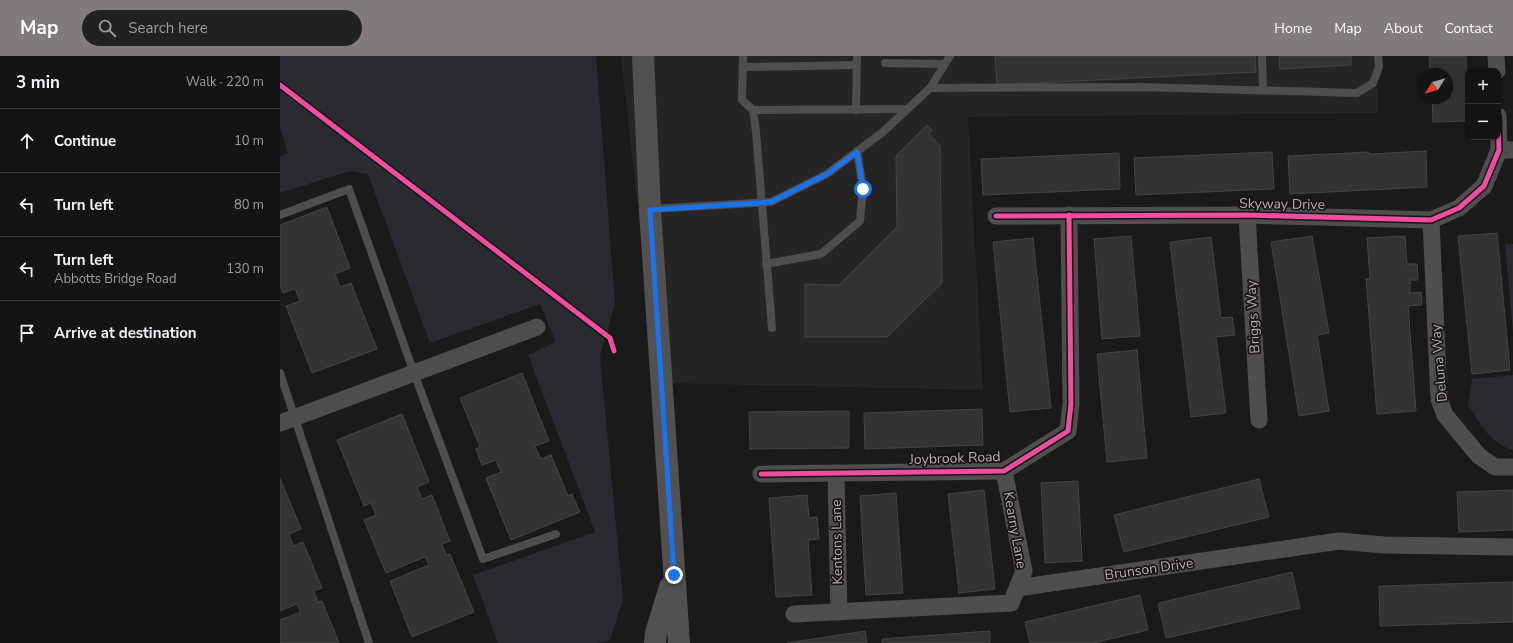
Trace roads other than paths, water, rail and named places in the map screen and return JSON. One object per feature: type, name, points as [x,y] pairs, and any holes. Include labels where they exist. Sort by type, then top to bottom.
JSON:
[{"type":"main road","points":[[643,56],[650,210],[679,643]]},
{"type":"main road","points":[[655,643],[656,633],[674,575]]},
{"type":"street","points":[[1496,56],[1497,68]]},
{"type":"street","name":"Skyway Drive","points":[[996,216],[1247,215],[1431,220],[1459,208],[1484,186],[1506,150],[1501,129]]},
{"type":"street","name":"Joybrook Road","points":[[761,474],[1004,471],[1068,431],[1071,404],[1069,215]]},
{"type":"street","name":"Briggs Way","points":[[1247,215],[1259,420]]},
{"type":"street","name":"Deluna Way","points":[[1431,220],[1439,399],[1445,415],[1479,456],[1495,467],[1513,467]]},
{"type":"street","points":[[280,423],[537,327]]},
{"type":"street","name":"Kearny Lane","points":[[1004,471],[1024,571],[1017,588]]},
{"type":"street","name":"Kentons Lane","points":[[836,473],[839,612]]},
{"type":"street","name":"Brunson Drive","points":[[1017,588],[1339,541],[1384,545],[1513,547]]},
{"type":"street","points":[[794,614],[1011,603],[1017,588]]},
{"type":"lane","points":[[743,56],[742,100],[753,110],[907,109]]},
{"type":"lane","points":[[856,110],[857,56]]},
{"type":"lane","points":[[650,210],[771,202],[827,174],[883,132],[930,88],[950,56]]},
{"type":"lane","points":[[1262,56],[1263,90]]},
{"type":"lane","points":[[930,88],[1048,86],[1263,90],[1306,93],[1357,92],[1373,83],[1379,67],[1378,56]]},
{"type":"lane","points":[[885,63],[945,64]]},
{"type":"lane","points":[[743,67],[857,66]]},
{"type":"lane","points":[[753,110],[772,328]]},
{"type":"lane","points":[[766,264],[821,254],[860,221],[863,189],[857,152]]},
{"type":"lane","points":[[280,215],[349,189],[414,373],[483,559],[556,534]]},
{"type":"lane","points":[[280,373],[369,643]]}]
